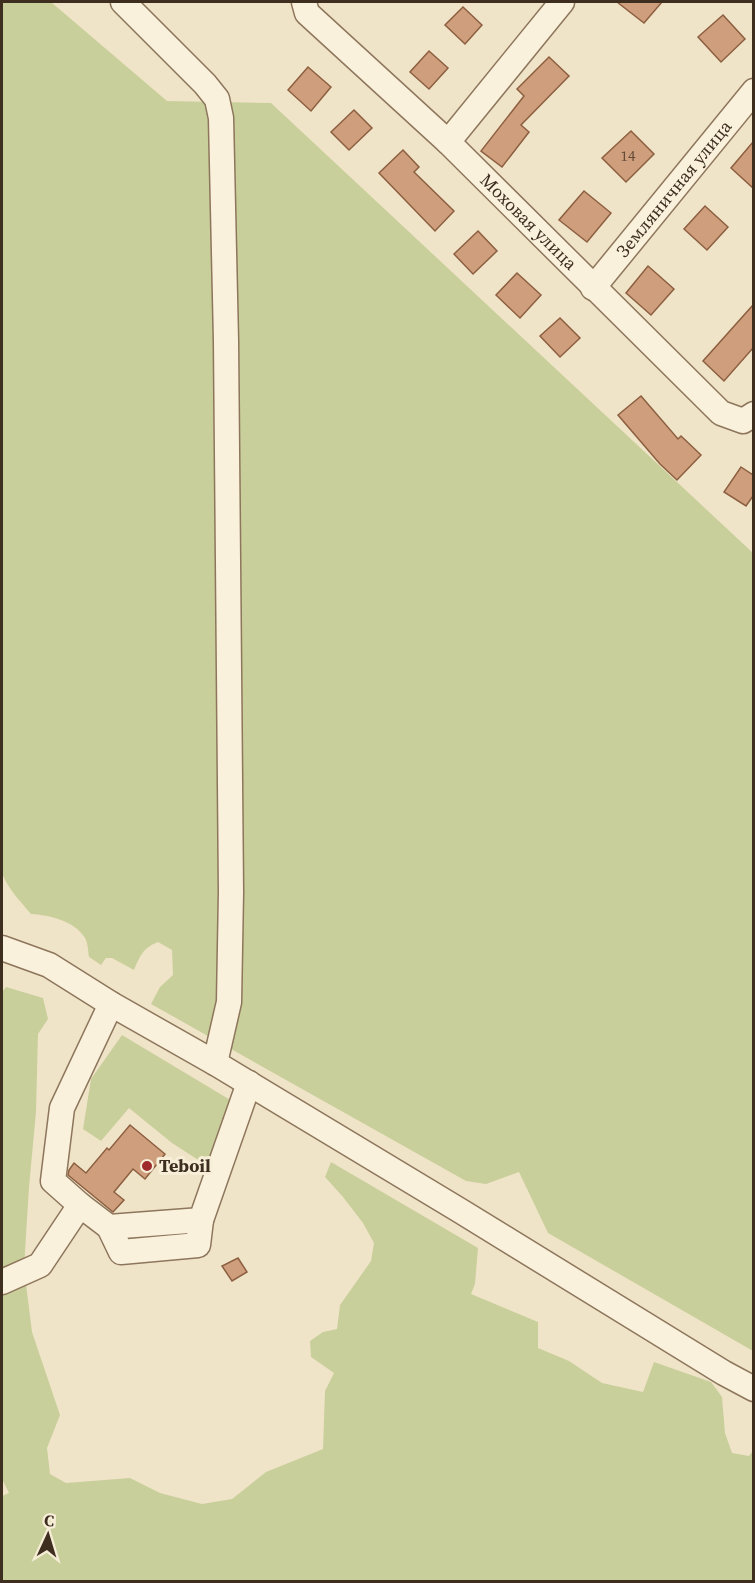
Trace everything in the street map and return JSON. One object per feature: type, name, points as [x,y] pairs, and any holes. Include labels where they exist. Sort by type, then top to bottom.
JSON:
[{"type":"street","points":[[123,2],[205,84],[217,99],[221,118],[226,341],[231,892],[229,1002],[215,1063]]},
{"type":"street","points":[[448,142],[562,2]]},
{"type":"street","name":"Моховая улица","points":[[305,7],[448,142],[721,413],[743,420],[753,414]]},
{"type":"street","name":"Земляничная улица","points":[[593,288],[753,91]]},
{"type":"street","points":[[9,951],[49,965],[111,1004],[249,1083],[753,1389]]},
{"type":"street","points":[[111,1004],[62,1108],[53,1181],[109,1227],[201,1220],[249,1083]]},
{"type":"street","points":[[2,1282],[40,1264],[80,1205]]},
{"type":"green space","points":[[3,2],[51,2],[167,101],[271,103],[753,553],[753,1351],[548,1233],[519,1172],[486,1184],[466,1181],[151,1004],[160,987],[173,975],[172,950],[158,942],[153,944],[143,953],[134,970],[112,958],[106,958],[101,965],[89,957],[86,940],[81,932],[68,923],[31,914],[8,884],[2,873]]},
{"type":"green space","points":[[6,987],[43,998],[48,1019],[38,1034],[36,1112],[24,1268],[32,1332],[60,1415],[47,1448],[50,1474],[66,1483],[130,1478],[160,1493],[202,1504],[232,1499],[266,1472],[323,1449],[325,1391],[334,1373],[311,1357],[310,1341],[323,1332],[337,1329],[340,1305],[371,1261],[374,1243],[363,1223],[325,1177],[331,1162],[478,1248],[475,1284],[471,1294],[538,1322],[538,1348],[569,1361],[602,1383],[643,1392],[654,1362],[711,1382],[722,1397],[725,1433],[732,1453],[749,1456],[753,1451],[753,1581],[2,1581],[2,1496],[9,1493],[2,1479],[2,992]]},
{"type":"green space","points":[[122,1035],[232,1101],[206,1165],[172,1143],[129,1108],[101,1141],[83,1129],[91,1079]]},
{"type":"building","points":[[617,2],[662,2],[644,23]]},
{"type":"building","points":[[463,7],[482,25],[465,44],[445,25]]},
{"type":"building","points":[[723,15],[745,39],[721,62],[698,37]]},
{"type":"building","points":[[429,51],[448,68],[429,89],[410,72]]},
{"type":"building","points":[[549,57],[569,76],[521,125],[529,132],[502,167],[481,151],[524,96],[517,89]]},
{"type":"building","points":[[308,67],[331,87],[311,111],[288,90]]},
{"type":"building","points":[[354,110],[372,128],[349,150],[331,132]]},
{"type":"building","points":[[631,131],[654,154],[626,182],[602,158]]},
{"type":"building","points":[[753,142],[753,188],[731,168]]},
{"type":"building","points":[[403,150],[419,167],[414,172],[454,211],[435,231],[379,173]]},
{"type":"building","points":[[584,191],[611,213],[587,242],[559,220]]},
{"type":"building","points":[[705,206],[728,227],[707,250],[684,229]]},
{"type":"building","points":[[478,231],[497,251],[473,274],[454,254]]},
{"type":"building","points":[[648,266],[674,289],[651,315],[626,293]]},
{"type":"building","points":[[517,273],[541,295],[520,318],[496,295]]},
{"type":"building","points":[[753,305],[753,348],[724,381],[703,361]]},
{"type":"building","points":[[560,318],[580,338],[560,357],[540,336]]},
{"type":"building","points":[[641,396],[678,439],[681,436],[701,455],[677,480],[660,464],[618,415]]},
{"type":"building","points":[[741,467],[753,475],[753,496],[746,506],[724,492]]},
{"type":"building","points":[[130,1125],[165,1154],[145,1179],[133,1169],[114,1192],[124,1200],[113,1212],[68,1175],[74,1163],[86,1173]]},
{"type":"building","points":[[238,1258],[247,1272],[232,1281],[222,1266]]},
{"type":"place","name":"Teboil","points":[[147,1166]]}]
